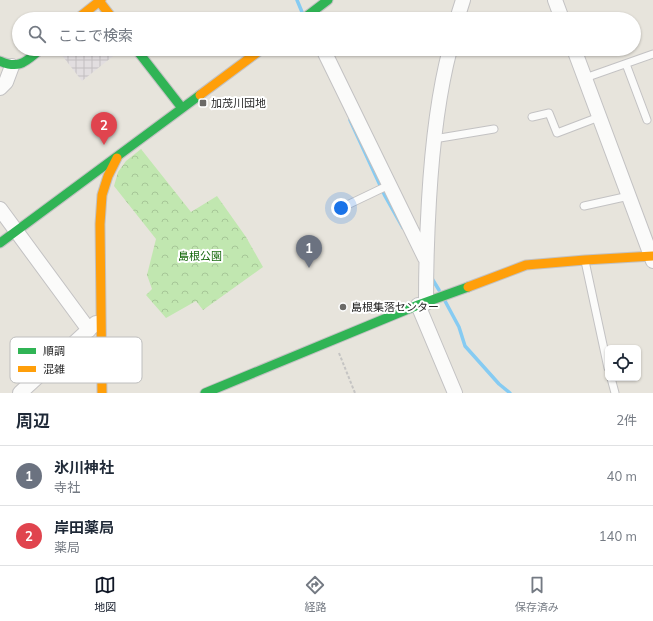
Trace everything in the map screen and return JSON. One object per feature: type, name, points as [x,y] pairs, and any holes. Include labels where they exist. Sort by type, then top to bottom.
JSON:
[{"type":"street","points":[[313,12],[328,0]]},
{"type":"street","points":[[459,12],[463,0]]},
{"type":"street","points":[[555,0],[559,12]]},
{"type":"street","points":[[86,12],[100,1],[108,12]]},
{"type":"street","points":[[0,88],[6,82],[6,64],[20,64],[33,56]]},
{"type":"street","points":[[141,56],[182,108]]},
{"type":"street","points":[[0,243],[253,56]]},
{"type":"street","points":[[326,56],[426,261]]},
{"type":"street","points":[[448,56],[438,103],[432,158],[422,304],[455,393]]},
{"type":"street","points":[[205,393],[422,304],[526,265],[585,260],[653,258],[577,56]]},
{"type":"street","points":[[101,337],[100,224],[102,195],[108,176],[118,155]]},
{"type":"street","points":[[0,209],[89,330]]},
{"type":"street","points":[[81,337],[101,319]]},
{"type":"street","points":[[20,393],[31,383]]},
{"type":"street","points":[[102,383],[102,393]]},
{"type":"lane","points":[[585,78],[653,54]]},
{"type":"lane","points":[[626,64],[647,120]]},
{"type":"lane","points":[[532,117],[549,113],[557,133],[599,117]]},
{"type":"lane","points":[[434,139],[494,129]]},
{"type":"lane","points":[[341,208],[389,185]]},
{"type":"lane","points":[[584,206],[629,196]]},
{"type":"lane","points":[[585,260],[605,354]]},
{"type":"lane","points":[[612,381],[615,393]]},
{"type":"path","points":[[333,340],[355,393]]},
{"type":"shaded area","points":[[62,56],[113,56],[82,81]]},
{"type":"green space","name":"島根公園","points":[[141,149],[191,212],[217,196],[246,237],[263,267],[203,310],[196,301],[166,318],[146,295],[152,289],[147,275],[156,239],[114,186],[118,172],[126,161]]},
{"type":"waterway","points":[[297,0],[302,12]]},
{"type":"waterway","points":[[350,120],[385,196],[403,228]]},
{"type":"waterway","points":[[431,277],[439,290]]},
{"type":"waterway","points":[[445,301],[459,327],[465,346],[499,384],[510,393]]},
{"type":"traffic: fast","points":[[312,12],[328,0]]},
{"type":"traffic: fast","points":[[0,61],[13,65],[22,63],[32,56]]},
{"type":"traffic: fast","points":[[141,56],[182,108]]},
{"type":"traffic: fast","points":[[0,243],[200,95]]},
{"type":"traffic: fast","points":[[205,393],[418,305],[468,287]]},
{"type":"traffic: slow","points":[[86,12],[101,0]]},
{"type":"traffic: slow","points":[[99,1],[108,12]]},
{"type":"traffic: slow","points":[[200,95],[253,56]]},
{"type":"traffic: slow","points":[[101,337],[100,224],[102,195],[108,176],[117,158]]},
{"type":"traffic: slow","points":[[468,287],[526,265],[653,256]]},
{"type":"traffic: slow","points":[[102,383],[102,393]]},
{"type":"place","name":"加茂川団地","points":[[203,103]]},
{"type":"place","name":"岸田薬局","points":[[104,145]]},
{"type":"place","name":"氷川神社","points":[[309,268]]},
{"type":"place","name":"島根集落センター","points":[[343,307]]}]
